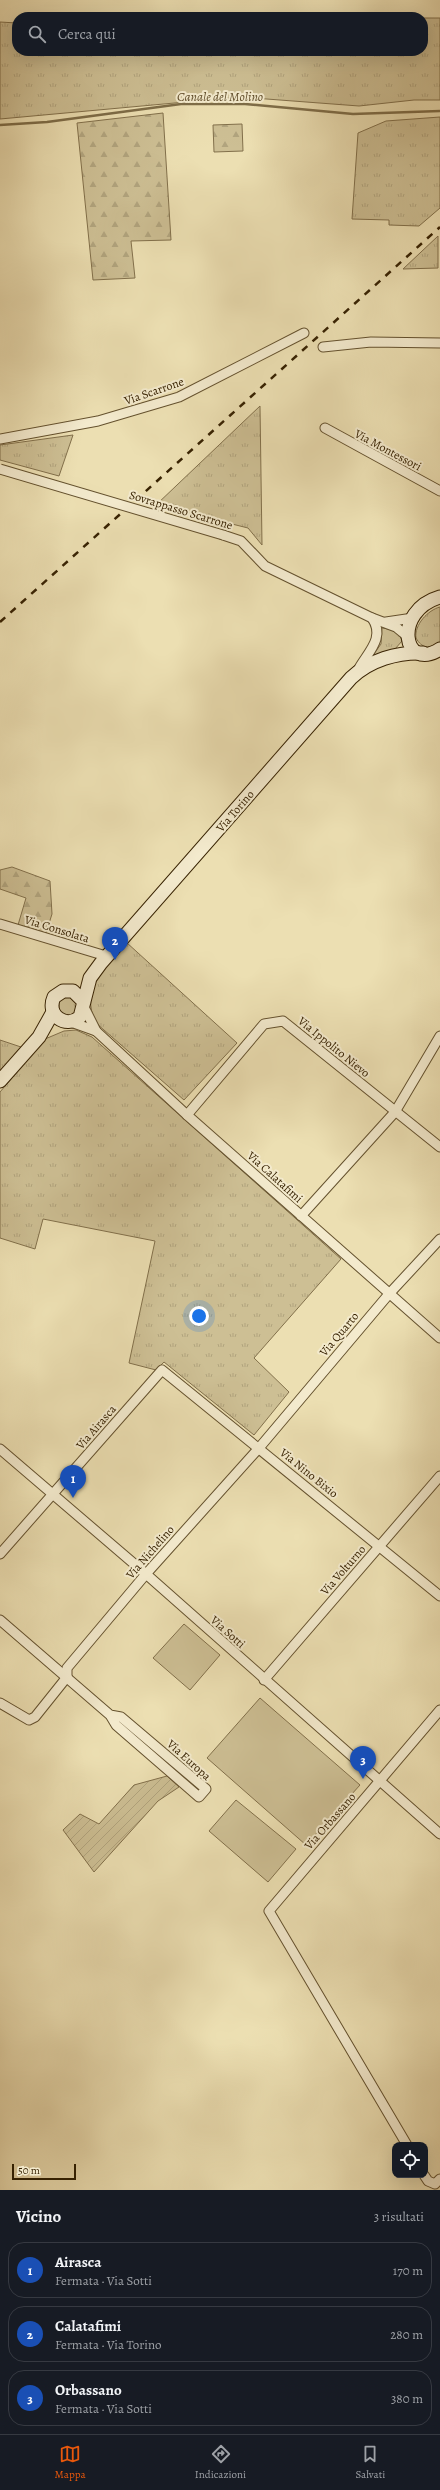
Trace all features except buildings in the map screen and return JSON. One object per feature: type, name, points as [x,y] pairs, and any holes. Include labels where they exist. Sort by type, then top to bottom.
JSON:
[{"type":"main road","points":[[433,653],[414,649],[407,638],[408,624],[437,597]]},
{"type":"main road","points":[[390,657],[407,638]]},
{"type":"main road","points":[[390,657],[433,653]]},
{"type":"main road","name":"Via Torino","points":[[0,1081],[39,1037],[53,1012],[54,997],[68,990],[79,987],[90,978],[106,956],[356,674],[368,666],[390,657]]},
{"type":"main road","name":"Via Torino","points":[[39,1037],[80,1016],[90,978]]},
{"type":"main road","points":[[68,990],[78,993],[84,1004]]},
{"type":"main road","points":[[53,1012],[56,1017],[68,1022]]},
{"type":"street","name":"Via Scarrone","points":[[0,439],[98,421],[179,397],[304,333]]},
{"type":"street","points":[[323,347],[371,342],[440,343]]},
{"type":"street","name":"Via Montessori","points":[[325,428],[440,491]]},
{"type":"street","name":"Sovrappasso Scarrone","points":[[0,468],[240,541],[265,566],[372,618],[384,622]]},
{"type":"street","points":[[356,674],[375,643],[377,629],[372,618]]},
{"type":"street","points":[[384,622],[413,618]]},
{"type":"street","points":[[384,622],[407,638]]},
{"type":"street","name":"Via Consolata","points":[[0,924],[106,956]]},
{"type":"street","name":"Via Calatafimi","points":[[84,1004],[96,1031],[187,1115],[440,1338]]},
{"type":"street","name":"Via Ippolito Nievo","points":[[187,1115],[264,1024],[283,1021],[440,1147]]},
{"type":"street","name":"Via Calatafimi","points":[[68,1022],[96,1031]]},
{"type":"street","points":[[301,1216],[395,1112],[440,1036]]},
{"type":"street","name":"Via Quarto","points":[[259,1448],[389,1294],[440,1239]]},
{"type":"street","name":"Via Nino Bixio","points":[[162,1370],[440,1596]]},
{"type":"street","name":"Via Airasca","points":[[0,1554],[162,1370]]},
{"type":"street","name":"Via Nichelino","points":[[0,1703],[29,1720],[35,1717],[67,1677],[67,1668],[146,1574],[259,1448]]},
{"type":"street","name":"Via Sotti","points":[[0,1449],[146,1574],[264,1680],[440,1834]]},
{"type":"street","name":"Via Volturno","points":[[264,1680],[440,1476]]},
{"type":"street","name":"Via Europa","points":[[0,1620],[110,1715],[116,1724],[199,1797],[206,1789],[121,1717],[110,1715]]},
{"type":"street","name":"Via Orbassano","points":[[405,2142],[269,1911],[440,1710]]},
{"type":"street","points":[[426,2178],[428,2181],[438,2181]]},
{"type":"green space","points":[[428,18],[440,18],[440,100],[414,100],[359,106],[240,97],[0,119],[0,22],[12,23],[12,56],[428,56]]},
{"type":"green space","points":[[163,113],[171,240],[131,241],[135,278],[93,280],[77,123]]},
{"type":"green space","points":[[440,117],[440,208],[419,226],[389,225],[389,220],[352,219],[358,133],[386,121]]},
{"type":"green space","points":[[242,124],[243,151],[214,152],[213,125]]},
{"type":"green space","points":[[438,236],[438,268],[403,269]]},
{"type":"green space","points":[[260,406],[262,545],[248,528],[156,505]]},
{"type":"green space","points":[[73,435],[59,476],[0,460],[0,445]]},
{"type":"green space","points":[[440,607],[440,644],[429,647],[423,646],[416,638],[417,628],[431,611]]},
{"type":"green space","points":[[382,628],[395,632],[399,635],[402,641],[395,649],[371,658],[381,644]]},
{"type":"green space","points":[[12,867],[50,881],[52,914],[46,933],[18,925],[26,898],[0,889],[0,870]]},
{"type":"green space","points":[[126,942],[237,1043],[184,1100],[96,1023],[92,1011],[91,1000],[93,989],[103,970]]},
{"type":"green space","points":[[71,997],[78,1004],[73,1017],[59,1012],[59,1002],[64,998]]},
{"type":"green space","points":[[76,1030],[92,1037],[341,1259],[254,1358],[289,1392],[254,1435],[164,1362],[156,1370],[129,1363],[155,1241],[43,1219],[35,1249],[0,1238],[0,1092],[45,1039],[64,1031]]},
{"type":"green space","points":[[0,1040],[21,1047],[0,1072]]},
{"type":"green space","points":[[184,1624],[220,1655],[190,1690],[153,1658]]},
{"type":"green space","points":[[260,1698],[360,1785],[306,1845],[207,1758]]},
{"type":"green space","points":[[167,1776],[179,1787],[158,1801],[94,1872],[63,1830],[80,1814],[99,1824],[134,1785]]},
{"type":"green space","points":[[236,1800],[296,1849],[268,1882],[209,1831]]},
{"type":"waterway","name":"Canale del Molino","points":[[0,125],[47,122],[181,104],[245,104],[353,114],[440,111]]},
{"type":"railway","points":[[0,622],[440,227]]},
{"type":"place","name":"Calatafimi","points":[[115,960]]},
{"type":"place","name":"Airasca","points":[[73,1498]]},
{"type":"place","name":"Orbassano","points":[[363,1779]]}]
